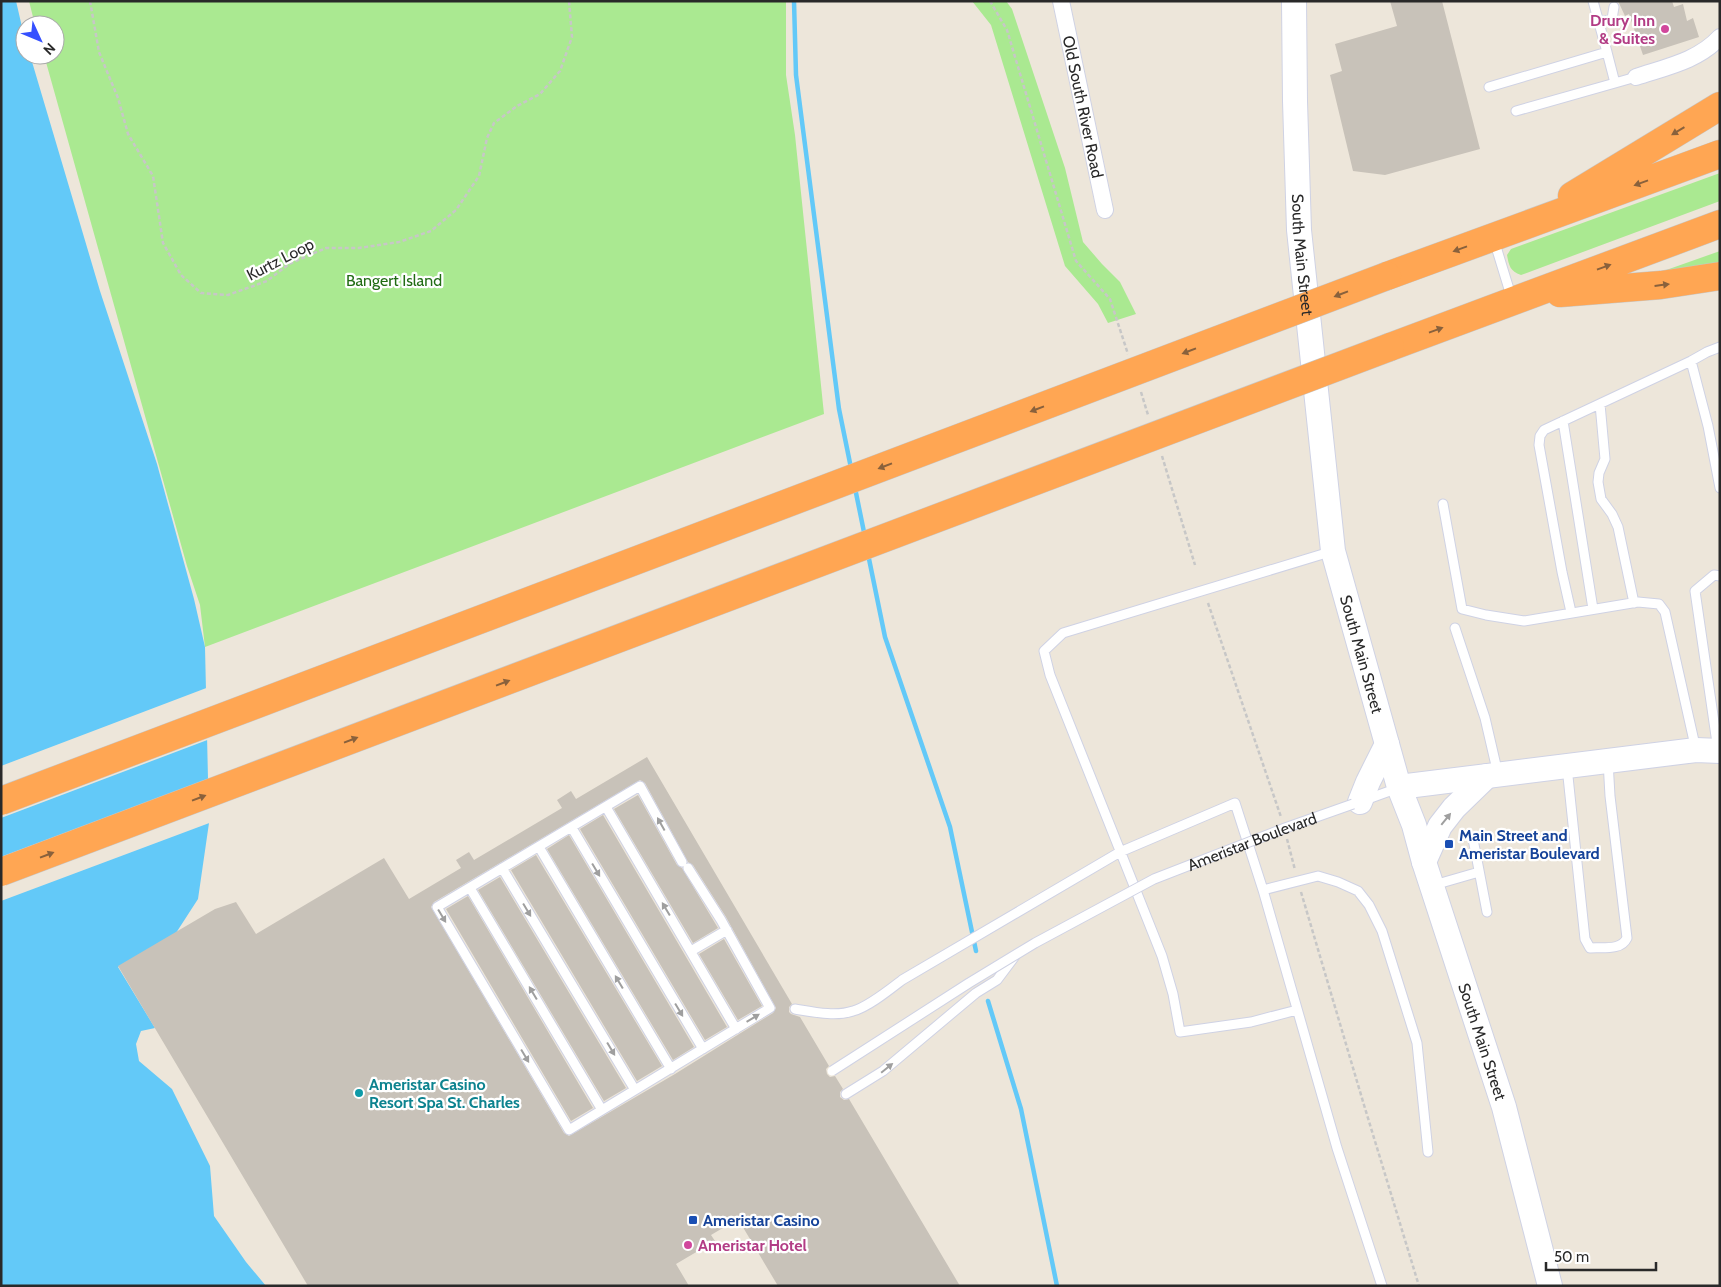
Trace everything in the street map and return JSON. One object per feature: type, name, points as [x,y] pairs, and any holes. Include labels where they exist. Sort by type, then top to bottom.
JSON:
[{"type":"highway","points":[[1522,226],[1720,106]]},
{"type":"highway","points":[[1,801],[1387,276],[1720,154]]},
{"type":"highway","points":[[1,872],[1720,224]]},
{"type":"highway","points":[[1519,299],[1660,285],[1720,276]]},
{"type":"street","name":"Old South River Road","points":[[1060,1],[1105,210]]},
{"type":"street","name":"South Main Street","points":[[1294,1],[1299,230],[1333,551],[1399,787],[1414,825],[1424,862],[1504,1107],[1550,1286]]},
{"type":"street","points":[[1636,77],[1694,58],[1711,47],[1720,37]]},
{"type":"street","points":[[1356,803],[1387,744]]},
{"type":"street","name":"Ameristar Boulevard","points":[[1399,787],[1711,750]]},
{"type":"street","points":[[1424,862],[1440,826],[1454,808],[1492,775]]},
{"type":"lane","points":[[1594,1],[1615,83]]},
{"type":"lane","points":[[1599,22],[1612,19],[1614,7]]},
{"type":"lane","points":[[1489,87],[1607,52]]},
{"type":"lane","points":[[1516,111],[1636,77]]},
{"type":"lane","points":[[1493,237],[1519,299]]},
{"type":"lane","points":[[1571,612],[1539,445],[1540,436],[1544,430],[1720,346]]},
{"type":"lane","points":[[1691,361],[1719,474],[1720,488]]},
{"type":"lane","points":[[1600,404],[1605,459],[1599,473],[1598,482],[1601,499],[1612,514],[1618,527],[1634,603]]},
{"type":"lane","points":[[1563,421],[1594,609]]},
{"type":"lane","points":[[1443,504],[1462,609],[1524,621],[1634,603],[1659,604],[1665,612],[1711,750]]},
{"type":"lane","points":[[1297,1010],[1251,1022],[1180,1032],[1173,994],[1162,956],[1050,675],[1044,651],[1063,633],[1333,551]]},
{"type":"lane","points":[[1711,750],[1715,702],[1695,591],[1714,575],[1720,576]]},
{"type":"lane","points":[[1455,628],[1485,718],[1492,775]]},
{"type":"lane","points":[[1567,766],[1585,939],[1590,948],[1620,946],[1627,938],[1611,806],[1608,761]]},
{"type":"lane","points":[[640,786],[685,865],[726,930],[770,1008],[569,1130],[437,907],[640,786]]},
{"type":"lane","name":"Ameristar Boulevard","points":[[832,1071],[969,983],[1154,879],[1284,828],[1399,787]]},
{"type":"lane","points":[[795,1009],[826,1014],[853,1012],[902,980],[1120,852],[1235,803],[1263,890],[1338,1148],[1382,1286]]},
{"type":"lane","points":[[606,807],[736,1029]]},
{"type":"lane","points":[[572,828],[703,1049]]},
{"type":"lane","points":[[1473,839],[1487,912]]},
{"type":"lane","points":[[539,847],[671,1069]]},
{"type":"lane","points":[[502,868],[635,1090]]},
{"type":"lane","points":[[1432,886],[1479,872]]},
{"type":"lane","points":[[1263,890],[1318,876],[1358,891],[1369,905],[1382,931],[1416,1043],[1428,1152]]},
{"type":"lane","points":[[470,888],[602,1110]]},
{"type":"lane","points":[[691,951],[726,930]]},
{"type":"lane","points":[[846,1094],[882,1071],[976,993],[997,980],[1016,955]]},
{"type":"path","name":"Kurtz Loop","points":[[90,1],[99,52],[118,98],[128,134],[153,176],[163,243],[181,275],[201,293],[228,294],[267,281],[289,264],[326,248],[359,248],[399,242],[431,231],[456,210],[478,176],[487,138],[494,124],[517,106],[540,94],[560,71],[572,37],[569,1]]},
{"type":"path","points":[[990,1],[1007,30],[1076,261],[1110,299],[1129,356]]},
{"type":"path","points":[[1138,384],[1151,422]]},
{"type":"path","points":[[1160,451],[1195,565]]},
{"type":"path","points":[[1208,603],[1284,828],[1364,1105],[1419,1286]]},
{"type":"green space","name":"Bangert Island","points":[[29,1],[786,1],[786,75],[795,135],[824,414],[205,647],[200,605],[187,566],[47,65],[65,65],[65,15],[32,15]]},
{"type":"green space","points":[[972,1],[1006,1],[1012,9],[1065,168],[1083,242],[1120,282],[1136,314],[1108,323],[1098,304],[1065,266],[991,25]]},
{"type":"green space","points":[[1720,173],[1720,201],[1521,275],[1514,272],[1509,265],[1507,255],[1511,249]]},
{"type":"green space","points":[[1720,251],[1720,265],[1655,274]]},
{"type":"water","points":[[1,1],[16,1],[19,15],[15,15],[15,65],[33,65],[100,291],[157,464],[194,599],[205,647],[209,823],[198,899],[176,933],[118,967],[155,1028],[141,1031],[136,1044],[139,1061],[172,1089],[210,1166],[214,1216],[246,1262],[266,1286],[1,1286]]},
{"type":"pier","points":[[209,687],[210,739],[1,818],[1,766]]},
{"type":"pier","points":[[211,778],[212,822],[1,901],[1,857]]},
{"type":"building","points":[[1390,1],[1442,1],[1480,149],[1385,175],[1353,171],[1330,75],[1342,71],[1335,44],[1397,26]]},
{"type":"building","name":"Drury Inn & Suites","points":[[1618,1],[1672,1],[1674,7],[1683,4],[1687,21],[1693,18],[1699,37],[1643,55],[1629,14],[1625,16]]},
{"type":"building","name":"Ameristar Casino Resort Spa St. Charles","points":[[647,757],[792,1004],[789,1007],[789,1012],[800,1017],[829,1066],[826,1069],[827,1074],[830,1077],[835,1076],[843,1089],[840,1092],[840,1097],[844,1100],[849,1099],[960,1286],[778,1286],[738,1219],[711,1235],[715,1241],[676,1264],[689,1286],[308,1286],[118,966],[215,909],[236,902],[256,934],[384,858],[409,899],[461,868],[456,860],[469,852],[474,860],[562,808],[557,800],[571,791],[576,799]],"holes":[[[640,780],[645,783],[688,862],[693,865],[726,917],[776,1008],[773,1013],[675,1074],[569,1136],[564,1133],[431,907],[434,902]]]},
{"type":"building","points":[[638,795],[677,865],[682,868],[718,928],[693,943],[614,809]]},
{"type":"building","points":[[603,815],[727,1027],[705,1040],[580,829]]},
{"type":"building","points":[[569,835],[694,1047],[673,1060],[547,849]]},
{"type":"building","points":[[536,855],[662,1066],[637,1081],[511,870]]},
{"type":"building","points":[[500,877],[626,1088],[604,1101],[478,890]]},
{"type":"building","points":[[468,896],[593,1108],[571,1121],[446,909]]},
{"type":"building","points":[[724,939],[762,1006],[738,1020],[699,954]]},
{"type":"waterway","points":[[794,1],[796,75],[839,409],[851,468]]},
{"type":"waterway","points":[[855,488],[865,537]]},
{"type":"waterway","points":[[868,554],[885,637],[950,827],[976,951]]},
{"type":"waterway","points":[[988,1001],[1021,1109],[1057,1286]]},
{"type":"place","name":"Drury Inn & Suites","points":[[1665,29]]},
{"type":"place","name":"Main Street and Ameristar Boulevard","points":[[1449,844]]},
{"type":"place","name":"Ameristar Casino Resort Spa St. Charles","points":[[359,1093]]},
{"type":"place","name":"Ameristar Casino","points":[[693,1220]]},
{"type":"place","name":"Ameristar Hotel","points":[[688,1245]]}]
